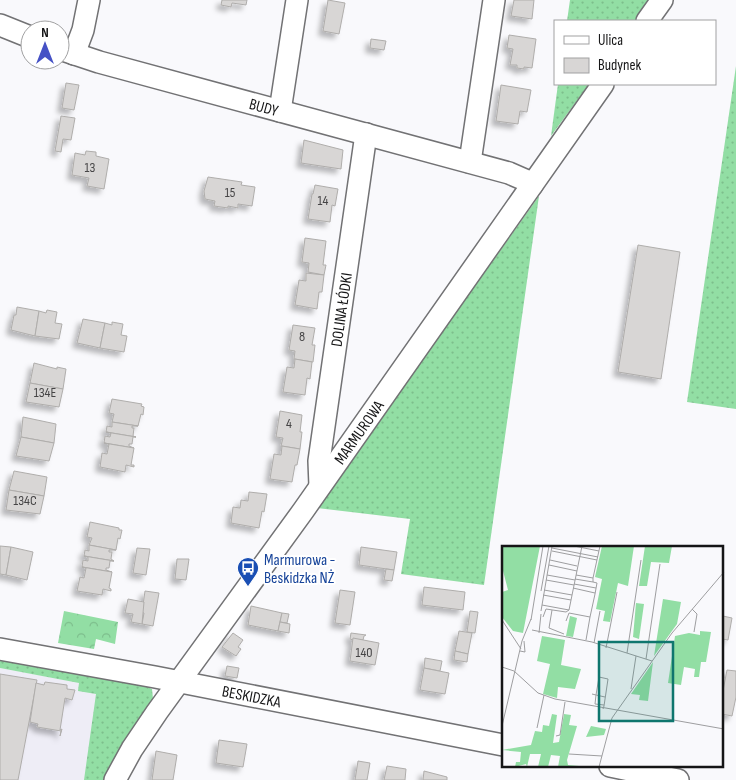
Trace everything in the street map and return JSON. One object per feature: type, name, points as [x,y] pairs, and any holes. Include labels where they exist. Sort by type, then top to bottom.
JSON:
[{"type":"street","points":[[70,48],[83,30],[89,0]]},
{"type":"street","points":[[280,111],[297,0]]},
{"type":"street","points":[[470,162],[494,0]]},
{"type":"street","points":[[648,20],[662,0]]},
{"type":"street","points":[[0,25],[20,33]]},
{"type":"street","name":"BUDY","points":[[70,53],[509,172],[532,186]]},
{"type":"street","name":"MARMUROWA","points":[[115,780],[132,749],[178,682],[320,486],[603,85]]},
{"type":"street","name":"DOLINA ŁÓDKI","points":[[320,486],[320,461],[366,134]]},
{"type":"street","name":"BESKIDZKA","points":[[0,649],[502,745]]},
{"type":"street","points":[[620,768],[678,780]]},
{"type":"shaded area","points":[[0,668],[140,694],[101,780],[0,780]]},
{"type":"green space","points":[[570,0],[650,0],[636,20],[567,20]]},
{"type":"green space","points":[[736,66],[736,409],[687,402]]},
{"type":"green space","points":[[558,85],[588,85],[551,136]]},
{"type":"green space","points":[[539,196],[484,585],[401,574],[410,519],[317,508]]},
{"type":"green space","points":[[64,611],[118,622],[115,644],[96,639],[94,649],[58,643]]},
{"type":"green space","points":[[0,660],[145,686],[152,689],[153,699],[131,730],[104,780],[84,780],[96,694],[78,691],[79,683],[0,668]]},
{"type":"building","points":[[222,0],[247,0],[246,5],[232,3],[231,7],[221,5]]},
{"type":"building","points":[[328,0],[345,3],[339,34],[323,31]]},
{"type":"building","points":[[514,0],[534,0],[532,19],[511,16]]},
{"type":"building","points":[[509,35],[536,39],[532,68],[524,67],[524,69],[517,68],[517,65],[510,65],[513,49],[507,48]]},
{"type":"building","points":[[371,39],[386,41],[384,50],[370,48]]},
{"type":"building","points":[[66,83],[79,85],[74,110],[62,108]]},
{"type":"building","points":[[501,85],[531,90],[527,112],[520,111],[518,124],[496,121]]},
{"type":"building","points":[[61,116],[75,118],[71,140],[63,139],[61,152],[55,151]]},
{"type":"building","points":[[304,140],[343,150],[341,169],[301,163]]},
{"type":"building","points":[[86,151],[96,152],[96,156],[109,159],[104,189],[87,186],[89,178],[72,175],[75,153],[85,155]]},
{"type":"building","points":[[208,177],[242,182],[241,185],[255,187],[252,206],[238,204],[238,208],[228,206],[228,208],[214,206],[215,201],[205,199],[204,191]]},
{"type":"building","points":[[315,185],[338,189],[335,206],[332,205],[330,222],[308,219]]},
{"type":"building","points":[[305,238],[326,241],[323,265],[326,265],[324,275],[308,272],[309,263],[302,262]]},
{"type":"building","points":[[638,245],[680,252],[661,379],[618,372]]},
{"type":"building","points":[[306,273],[324,275],[317,309],[295,305],[299,280],[306,281]]},
{"type":"building","points":[[17,307],[39,311],[35,336],[11,330]]},
{"type":"building","points":[[47,310],[57,312],[55,323],[62,324],[59,339],[35,336],[39,311],[46,313]]},
{"type":"building","points":[[83,319],[105,323],[100,348],[77,343]]},
{"type":"building","points":[[112,322],[123,324],[121,335],[127,336],[124,352],[100,348],[105,323],[112,325]]},
{"type":"building","points":[[293,325],[315,328],[312,345],[315,345],[313,362],[294,359],[295,351],[289,350]]},
{"type":"building","points":[[295,359],[312,362],[310,379],[307,378],[305,395],[283,392],[287,367],[294,368]]},
{"type":"building","points":[[34,363],[57,369],[57,367],[66,369],[63,389],[30,383]]},
{"type":"building","points":[[30,383],[63,389],[59,407],[26,402]]},
{"type":"building","points":[[112,399],[142,404],[141,406],[144,407],[143,415],[141,414],[138,426],[112,422],[114,414],[109,413]]},
{"type":"building","points":[[280,411],[302,415],[300,449],[281,446],[283,438],[276,437]]},
{"type":"building","points":[[23,417],[56,424],[54,443],[21,437]]},
{"type":"building","points":[[112,422],[138,426],[132,426],[134,428],[133,436],[136,437],[106,432],[107,426],[112,427]]},
{"type":"building","points":[[106,432],[136,437],[133,437],[132,444],[129,444],[129,446],[134,448],[104,443],[105,436],[110,437],[111,433]]},
{"type":"building","points":[[21,437],[54,443],[49,461],[16,456]]},
{"type":"building","points":[[104,443],[134,448],[131,465],[134,465],[134,467],[126,465],[125,472],[100,467],[102,453],[107,454],[109,444]]},
{"type":"building","points":[[282,446],[300,449],[292,482],[270,479],[274,454],[281,455]]},
{"type":"building","points":[[14,471],[47,477],[44,496],[9,490]]},
{"type":"building","points":[[9,490],[44,496],[40,514],[6,510]]},
{"type":"building","points":[[249,492],[267,494],[259,528],[231,523],[233,507],[240,508],[241,500],[248,501]]},
{"type":"building","points":[[90,522],[122,530],[120,539],[118,538],[116,550],[89,545],[92,538],[87,537]]},
{"type":"building","points":[[89,545],[116,550],[109,550],[109,552],[112,552],[111,559],[114,561],[84,556],[85,550],[89,551]]},
{"type":"building","points":[[0,546],[11,547],[6,575],[0,574]]},
{"type":"building","points":[[11,547],[33,552],[27,580],[6,575]]},
{"type":"building","points":[[361,547],[397,552],[394,570],[359,565]]},
{"type":"building","points":[[137,548],[150,549],[146,575],[133,573]]},
{"type":"building","points":[[84,556],[114,561],[110,561],[109,568],[106,568],[106,570],[112,572],[82,567],[83,560],[88,561],[88,557]]},
{"type":"building","points":[[177,559],[189,559],[186,580],[175,579]]},
{"type":"building","points":[[82,567],[112,572],[109,588],[111,591],[103,589],[102,595],[77,591],[80,577],[84,578],[86,568]]},
{"type":"building","points":[[386,569],[394,570],[392,581],[384,580]]},
{"type":"building","points":[[424,587],[465,592],[463,610],[422,605]]},
{"type":"building","points":[[340,590],[355,592],[350,625],[335,623]]},
{"type":"building","points":[[145,591],[159,593],[153,626],[142,624]]},
{"type":"building","points":[[128,599],[144,602],[142,624],[131,622],[133,614],[125,613]]},
{"type":"building","points":[[251,606],[282,613],[278,631],[248,625]]},
{"type":"building","points":[[470,611],[478,612],[475,633],[467,632]]},
{"type":"building","points":[[282,613],[289,614],[287,623],[280,622]]},
{"type":"building","points":[[724,616],[732,618],[728,640],[724,639]]},
{"type":"building","points":[[280,622],[290,624],[289,633],[278,631]]},
{"type":"building","points":[[459,631],[472,633],[468,654],[455,651]]},
{"type":"building","points":[[233,633],[243,640],[238,647],[241,649],[236,656],[222,647]]},
{"type":"building","points":[[351,633],[366,635],[363,640],[353,640],[350,639]]},
{"type":"building","points":[[353,638],[379,643],[375,665],[350,661]]},
{"type":"building","points":[[455,651],[468,654],[467,662],[454,660]]},
{"type":"building","points":[[425,658],[442,661],[440,671],[424,668]]},
{"type":"building","points":[[227,666],[239,668],[237,678],[225,676]]},
{"type":"building","points":[[424,668],[449,673],[445,694],[420,690]]},
{"type":"building","points":[[727,670],[736,671],[736,697],[732,716],[724,714],[724,686]]},
{"type":"building","points":[[0,674],[37,680],[18,780],[0,780]]},
{"type":"building","points":[[45,682],[67,685],[67,689],[75,690],[72,700],[65,698],[60,730],[62,729],[60,736],[61,731],[37,727],[38,724],[30,722],[36,683],[44,685]]},
{"type":"building","points":[[219,740],[247,744],[243,767],[216,763]]},
{"type":"building","points":[[156,751],[177,755],[173,780],[152,780]]},
{"type":"building","points":[[358,761],[370,763],[367,780],[355,780]]},
{"type":"building","points":[[387,766],[406,769],[405,780],[384,780]]},
{"type":"building","points":[[424,771],[447,777],[447,780],[423,780]]},
{"type":"place","name":"Marmurowa - Beskidzka NŻ","points":[[248,587]]}]
